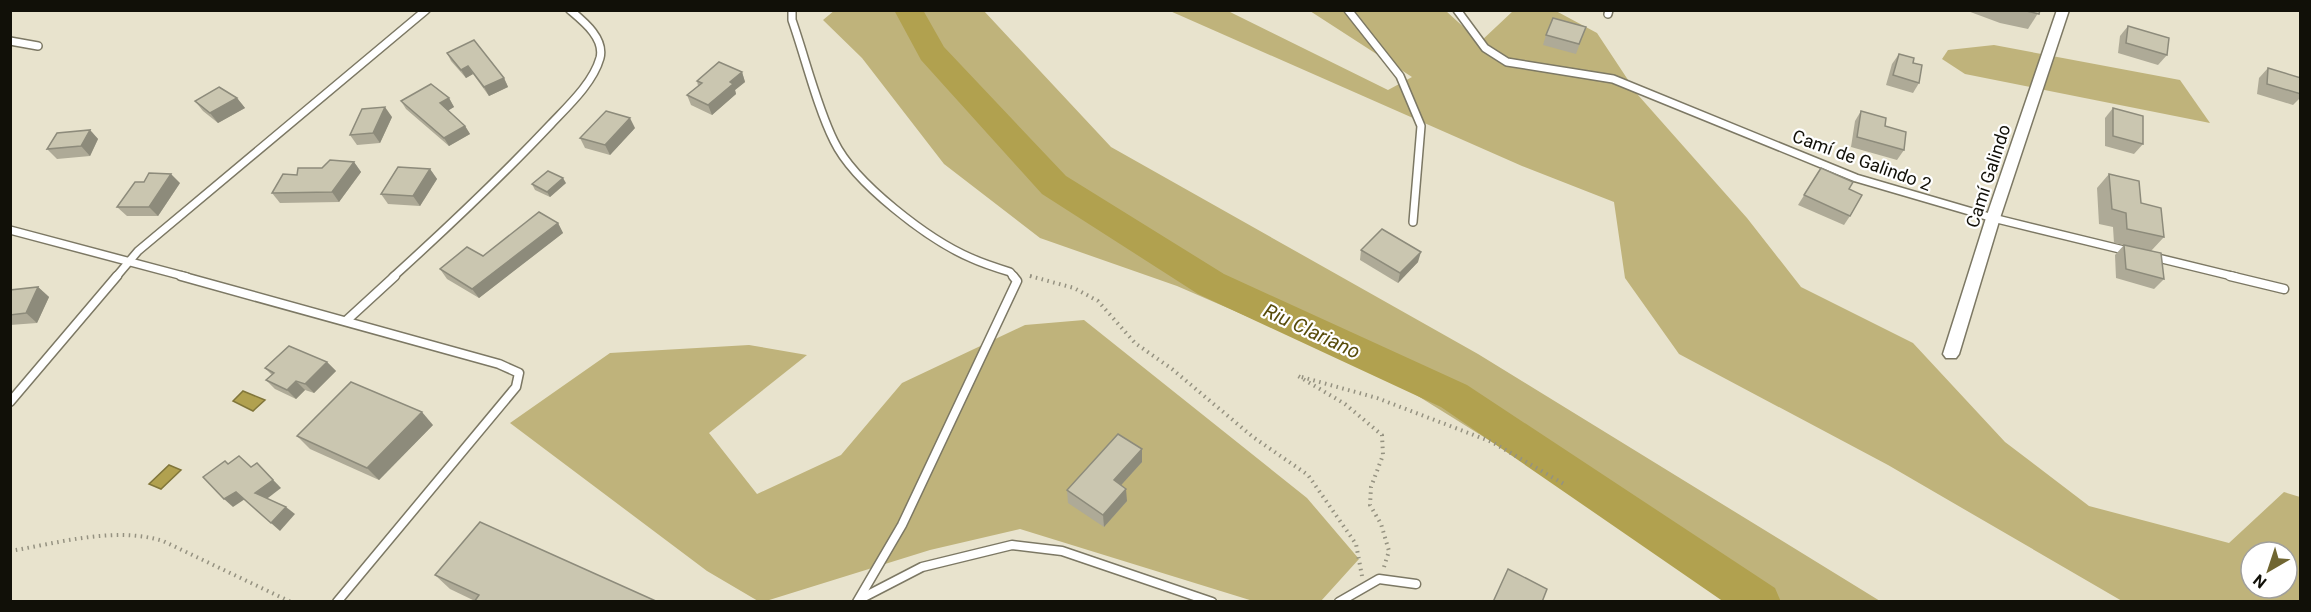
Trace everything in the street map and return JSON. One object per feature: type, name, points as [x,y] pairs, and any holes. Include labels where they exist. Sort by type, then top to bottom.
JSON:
[{"type":"street","name":"Camí Galindo","points":[[1951,354],[1993,218],[2063,10]]},
{"type":"lane","points":[[10,402],[128,261],[426,10]]},
{"type":"lane","points":[[347,320],[499,176],[570,105],[594,73],[600,55],[597,37],[570,10]]},
{"type":"lane","points":[[792,10],[792,20],[834,142],[857,173],[889,204],[925,231],[970,258],[1010,272],[1017,281],[959,398],[902,525],[858,602]]},
{"type":"lane","points":[[1348,10],[1400,76],[1422,126],[1413,222]]},
{"type":"lane","name":"Camí de Galindo 2","points":[[1457,10],[1485,48],[1507,62],[1522,66],[1596,74],[1628,83],[1856,178],[1993,218],[2132,252]]},
{"type":"lane","points":[[10,41],[38,46]]},
{"type":"lane","points":[[10,230],[347,320],[513,369],[519,373],[520,381],[337,602]]},
{"type":"lane","points":[[2144,255],[2284,289]]},
{"type":"lane","points":[[858,602],[872,590],[922,567],[1012,545],[1062,551],[1212,602]]},
{"type":"lane","points":[[1339,602],[1379,579],[1416,584]]},
{"type":"path","points":[[1014,277],[1032,276],[1074,288],[1098,301],[1136,343],[1172,369],[1245,430],[1308,476],[1333,508],[1356,544],[1364,587]]},
{"type":"path","points":[[1379,579],[1389,552],[1381,524],[1370,505],[1371,487],[1378,474],[1383,455],[1382,435],[1345,404],[1298,376],[1377,398],[1455,430],[1492,442],[1564,484]]},
{"type":"path","points":[[10,551],[105,536],[141,534],[164,541],[291,602]]},
{"type":"shaded area","points":[[835,10],[984,11],[1111,147],[1478,354],[1880,601],[1723,601],[1657,545],[1389,378],[1177,286],[1040,238],[944,164],[862,58],[823,20]]},
{"type":"shaded area","points":[[1170,11],[1228,11],[1388,90],[1412,77],[1310,11],[1446,11],[1480,42],[1513,11],[1556,11],[1597,33],[1638,95],[1747,218],[1801,287],[1913,343],[2005,442],[2089,506],[2229,543],[2284,492],[2300,497],[2300,601],[2122,601],[1888,465],[1679,354],[1625,278],[1614,202],[1522,166]]},
{"type":"shaded area","points":[[1994,45],[2180,80],[2210,123],[1965,74],[1942,59],[1948,50]]},
{"type":"shaded area","points":[[1084,320],[1307,498],[1359,559],[1321,601],[1253,601],[1020,529],[930,550],[766,601],[758,601],[707,571],[510,423],[610,353],[749,345],[807,355],[709,433],[757,494],[841,455],[902,383],[1025,325]]},
{"type":"shaded area","points":[[243,391],[265,400],[253,411],[233,401]]},
{"type":"shaded area","points":[[169,465],[181,470],[161,489],[149,484]]},
{"type":"building","points":[[2022,10],[2040,10],[2039,14]]},
{"type":"building","points":[[1553,18],[1586,27],[1579,44],[1546,35]]},
{"type":"building","points":[[2128,26],[2169,38],[2167,55],[2126,43]]},
{"type":"building","points":[[474,40],[504,78],[484,87],[468,66],[461,70],[447,53]]},
{"type":"building","points":[[1899,54],[1914,58],[1913,63],[1922,65],[1919,83],[1893,75]]},
{"type":"building","points":[[719,62],[742,72],[730,82],[733,84],[708,105],[687,95],[702,83],[697,81]]},
{"type":"building","points":[[2268,68],[2301,78],[2301,94],[2267,84]]},
{"type":"building","points":[[431,84],[449,98],[440,103],[465,126],[444,138],[401,101]]},
{"type":"building","points":[[219,87],[237,98],[210,113],[195,101]]},
{"type":"building","points":[[385,107],[373,133],[350,135],[362,109]]},
{"type":"building","points":[[2113,108],[2143,116],[2143,144],[2113,136]]},
{"type":"building","points":[[606,111],[630,118],[605,145],[580,138]]},
{"type":"building","points":[[1861,111],[1886,118],[1885,126],[1906,132],[1904,150],[1857,137]]},
{"type":"building","points":[[90,130],[81,146],[47,149],[57,133]]},
{"type":"building","points":[[330,160],[354,162],[332,192],[272,193],[283,174],[297,175],[298,168],[322,168]]},
{"type":"building","points":[[398,167],[430,169],[413,196],[381,194]]},
{"type":"building","points":[[1821,168],[1853,182],[1849,189],[1862,195],[1850,216],[1804,195]]},
{"type":"building","points":[[548,171],[563,178],[547,192],[532,184]]},
{"type":"building","points":[[149,173],[171,174],[149,207],[117,207],[135,182],[144,182]]},
{"type":"building","points":[[2109,174],[2139,181],[2141,203],[2161,208],[2164,237],[2127,229],[2126,213],[2112,209]]},
{"type":"building","points":[[539,212],[558,223],[472,289],[440,269],[467,247],[483,256]]},
{"type":"building","points":[[1382,229],[1421,252],[1400,273],[1361,250]]},
{"type":"building","points":[[2124,245],[2161,253],[2164,279],[2126,269]]},
{"type":"building","points":[[38,287],[26,313],[10,315],[10,290]]},
{"type":"building","points":[[289,346],[327,362],[305,384],[296,381],[287,390],[266,380],[274,373],[265,368]]},
{"type":"building","points":[[351,382],[422,412],[367,468],[297,436]]},
{"type":"building","points":[[1118,434],[1142,449],[1114,480],[1126,489],[1103,515],[1067,490]]},
{"type":"building","points":[[239,456],[251,467],[257,463],[273,480],[255,493],[286,507],[271,523],[236,492],[224,499],[203,477],[225,461],[228,464]]},
{"type":"building","points":[[480,522],[658,602],[474,602],[479,595],[435,575]]},
{"type":"building","points":[[1508,569],[1547,589],[1542,602],[1493,602]]},
{"type":"waterway","name":"Riu Clariano","points":[[908,10],[932,53],[1054,185],[1211,284],[1454,396],[1760,602]]}]
